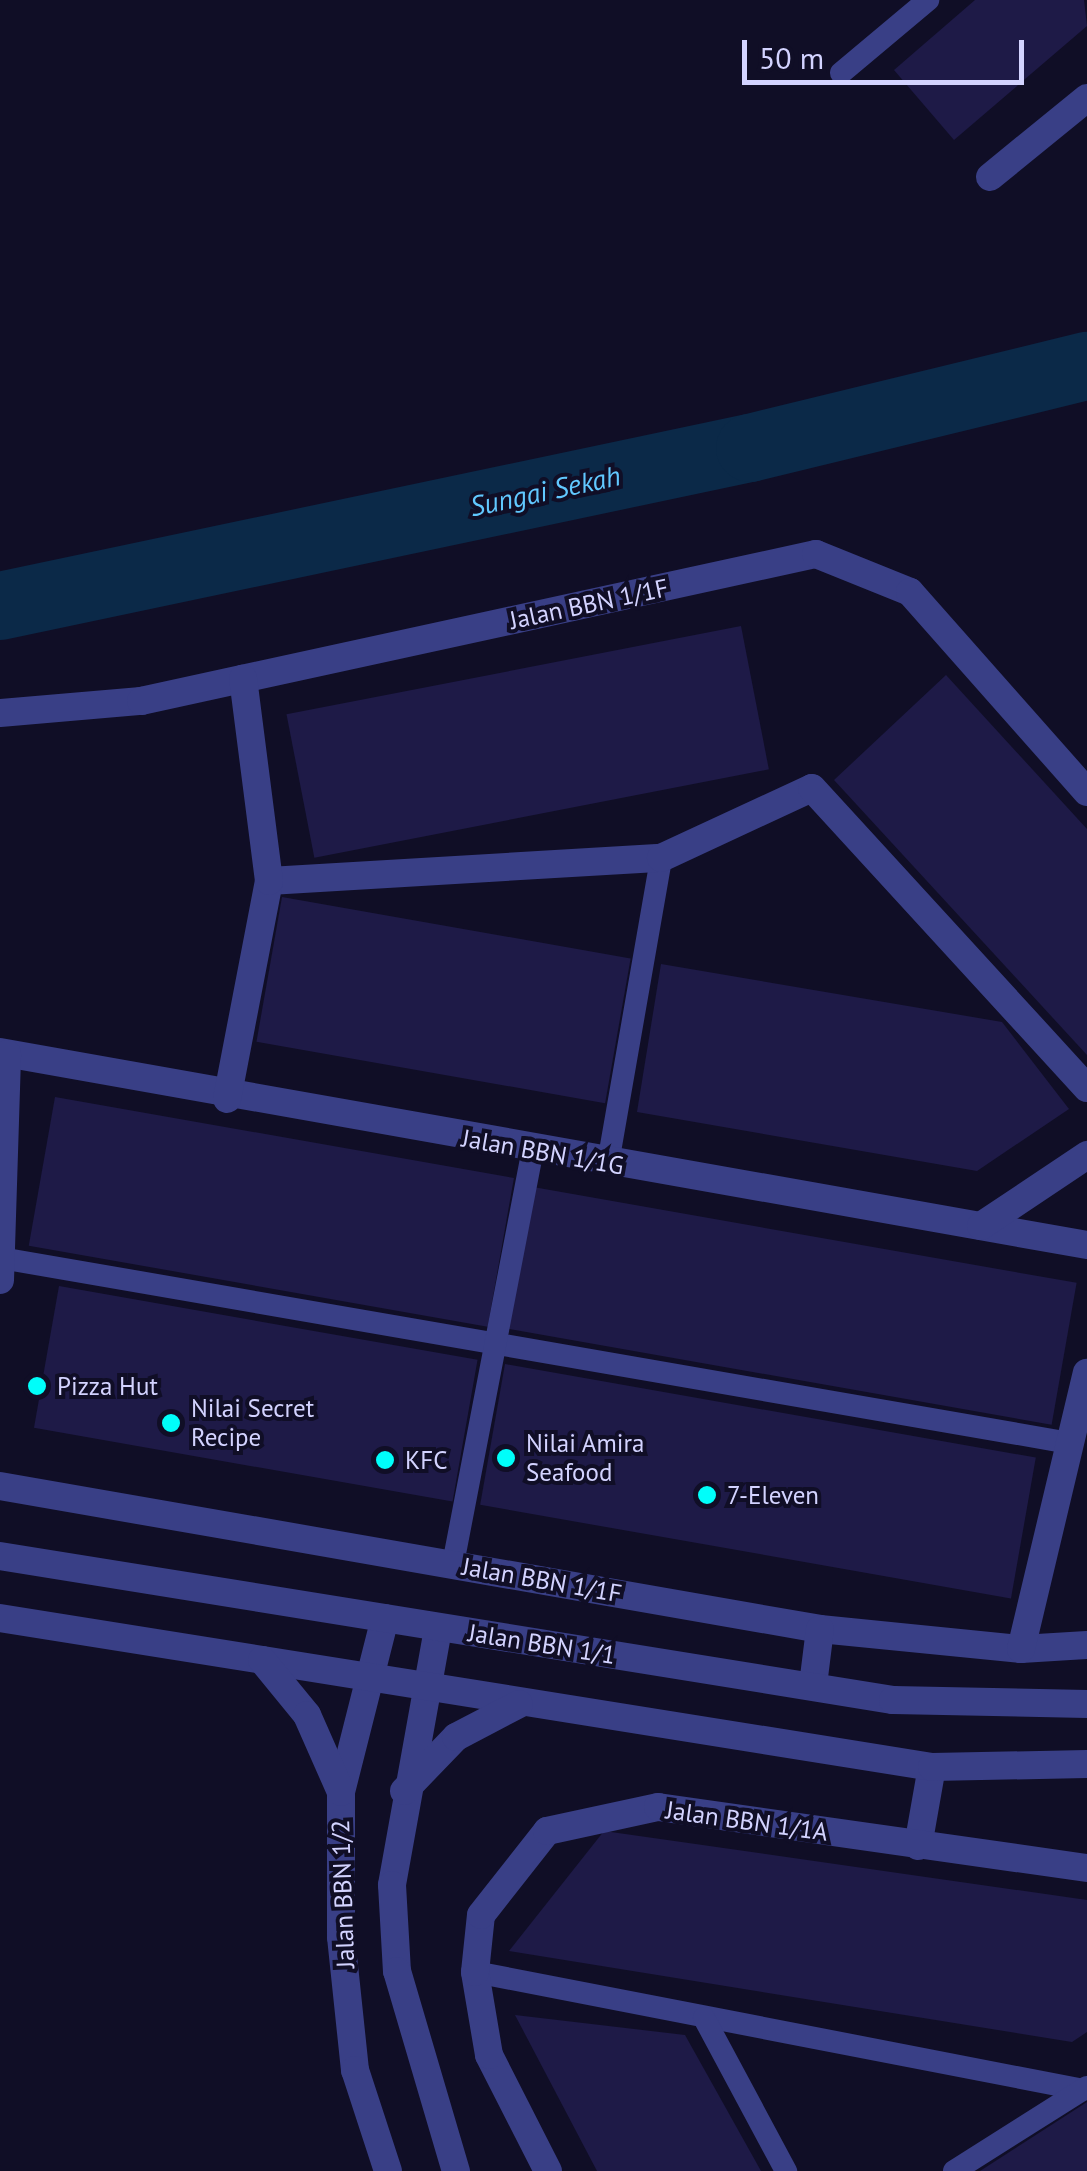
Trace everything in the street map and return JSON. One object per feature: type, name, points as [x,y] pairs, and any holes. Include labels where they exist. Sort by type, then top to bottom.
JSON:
[{"type":"street","points":[[990,177],[1087,98]]},
{"type":"street","name":"Jalan BBN 1/1F","points":[[0,714],[141,701],[816,554],[910,592],[1087,792]]},
{"type":"street","points":[[227,1099],[269,881],[243,679]]},
{"type":"street","points":[[269,881],[662,858],[812,788],[1087,1088]]},
{"type":"street","points":[[0,1280],[4,1053]]},
{"type":"street","name":"Jalan BBN 1/1G","points":[[4,1053],[227,1099],[1087,1245]]},
{"type":"street","points":[[980,1226],[1087,1155]]},
{"type":"street","points":[[1021,1649],[1087,1373]]},
{"type":"street","name":"Jalan BBN 1/1F","points":[[0,1486],[820,1629],[1021,1649],[1087,1645]]},
{"type":"street","name":"Jalan BBN 1/1","points":[[0,1556],[893,1700],[1087,1704]]},
{"type":"street","points":[[0,1618],[262,1660],[372,1672],[518,1704],[932,1766],[1087,1764]]},
{"type":"street","name":"Jalan BBN 1/2","points":[[385,1618],[341,1792],[341,1936],[355,2070],[388,2171]]},
{"type":"street","name":"Jalan BBN 1/2","points":[[438,1628],[404,1791],[392,1885],[397,1971],[456,2171]]},
{"type":"street","points":[[813,1685],[820,1629]]},
{"type":"street","points":[[262,1660],[307,1715],[341,1792]]},
{"type":"street","points":[[404,1791],[456,1737],[518,1704]]},
{"type":"street","points":[[918,1846],[932,1766]]},
{"type":"street","name":"Jalan BBN 1/1A","points":[[548,2171],[488,2056],[475,1972],[480,1915],[547,1831],[658,1807],[1087,1868]]},
{"type":"lane","points":[[842,74],[928,0]]},
{"type":"lane","points":[[608,1164],[662,858]]},
{"type":"lane","points":[[453,1564],[533,1150]]},
{"type":"lane","points":[[1,1258],[496,1340],[1070,1444]]},
{"type":"lane","points":[[475,1972],[1085,2088]]},
{"type":"lane","points":[[704,2018],[786,2171]]},
{"type":"lane","points":[[954,2171],[1085,2088]]},
{"type":"building","points":[[975,0],[1084,0],[1087,26],[954,140],[894,70]]},
{"type":"building","points":[[741,626],[769,769],[314,858],[287,714]]},
{"type":"building","points":[[946,675],[1087,829],[1087,1055],[834,780]]},
{"type":"building","points":[[282,897],[631,958],[605,1103],[256,1042]]},
{"type":"building","points":[[661,964],[1002,1022],[1069,1109],[977,1171],[637,1112]]},
{"type":"building","points":[[55,1097],[514,1178],[488,1327],[29,1246]]},
{"type":"building","points":[[533,1187],[1077,1283],[1052,1425],[508,1329]]},
{"type":"building","points":[[59,1286],[478,1360],[453,1502],[34,1428]]},
{"type":"building","points":[[505,1364],[1036,1458],[1011,1598],[480,1505]]},
{"type":"building","points":[[604,1831],[1087,1900],[1087,2032],[1072,2042],[509,1951]]},
{"type":"building","points":[[515,2015],[685,2035],[761,2171],[597,2171]]},
{"type":"building","points":[[1087,2102],[1087,2171],[980,2171]]},
{"type":"waterway","name":"Sungai Sekah","points":[[0,606],[750,448],[1087,366]]},
{"type":"place","name":"Pizza Hut","points":[[37,1386]]},
{"type":"place","name":"Nilai Secret Recipe","points":[[171,1423]]},
{"type":"place","name":"Nilai Amira Seafood","points":[[506,1458]]},
{"type":"place","name":"KFC","points":[[385,1460]]},
{"type":"place","name":"7-Eleven","points":[[707,1495]]}]
